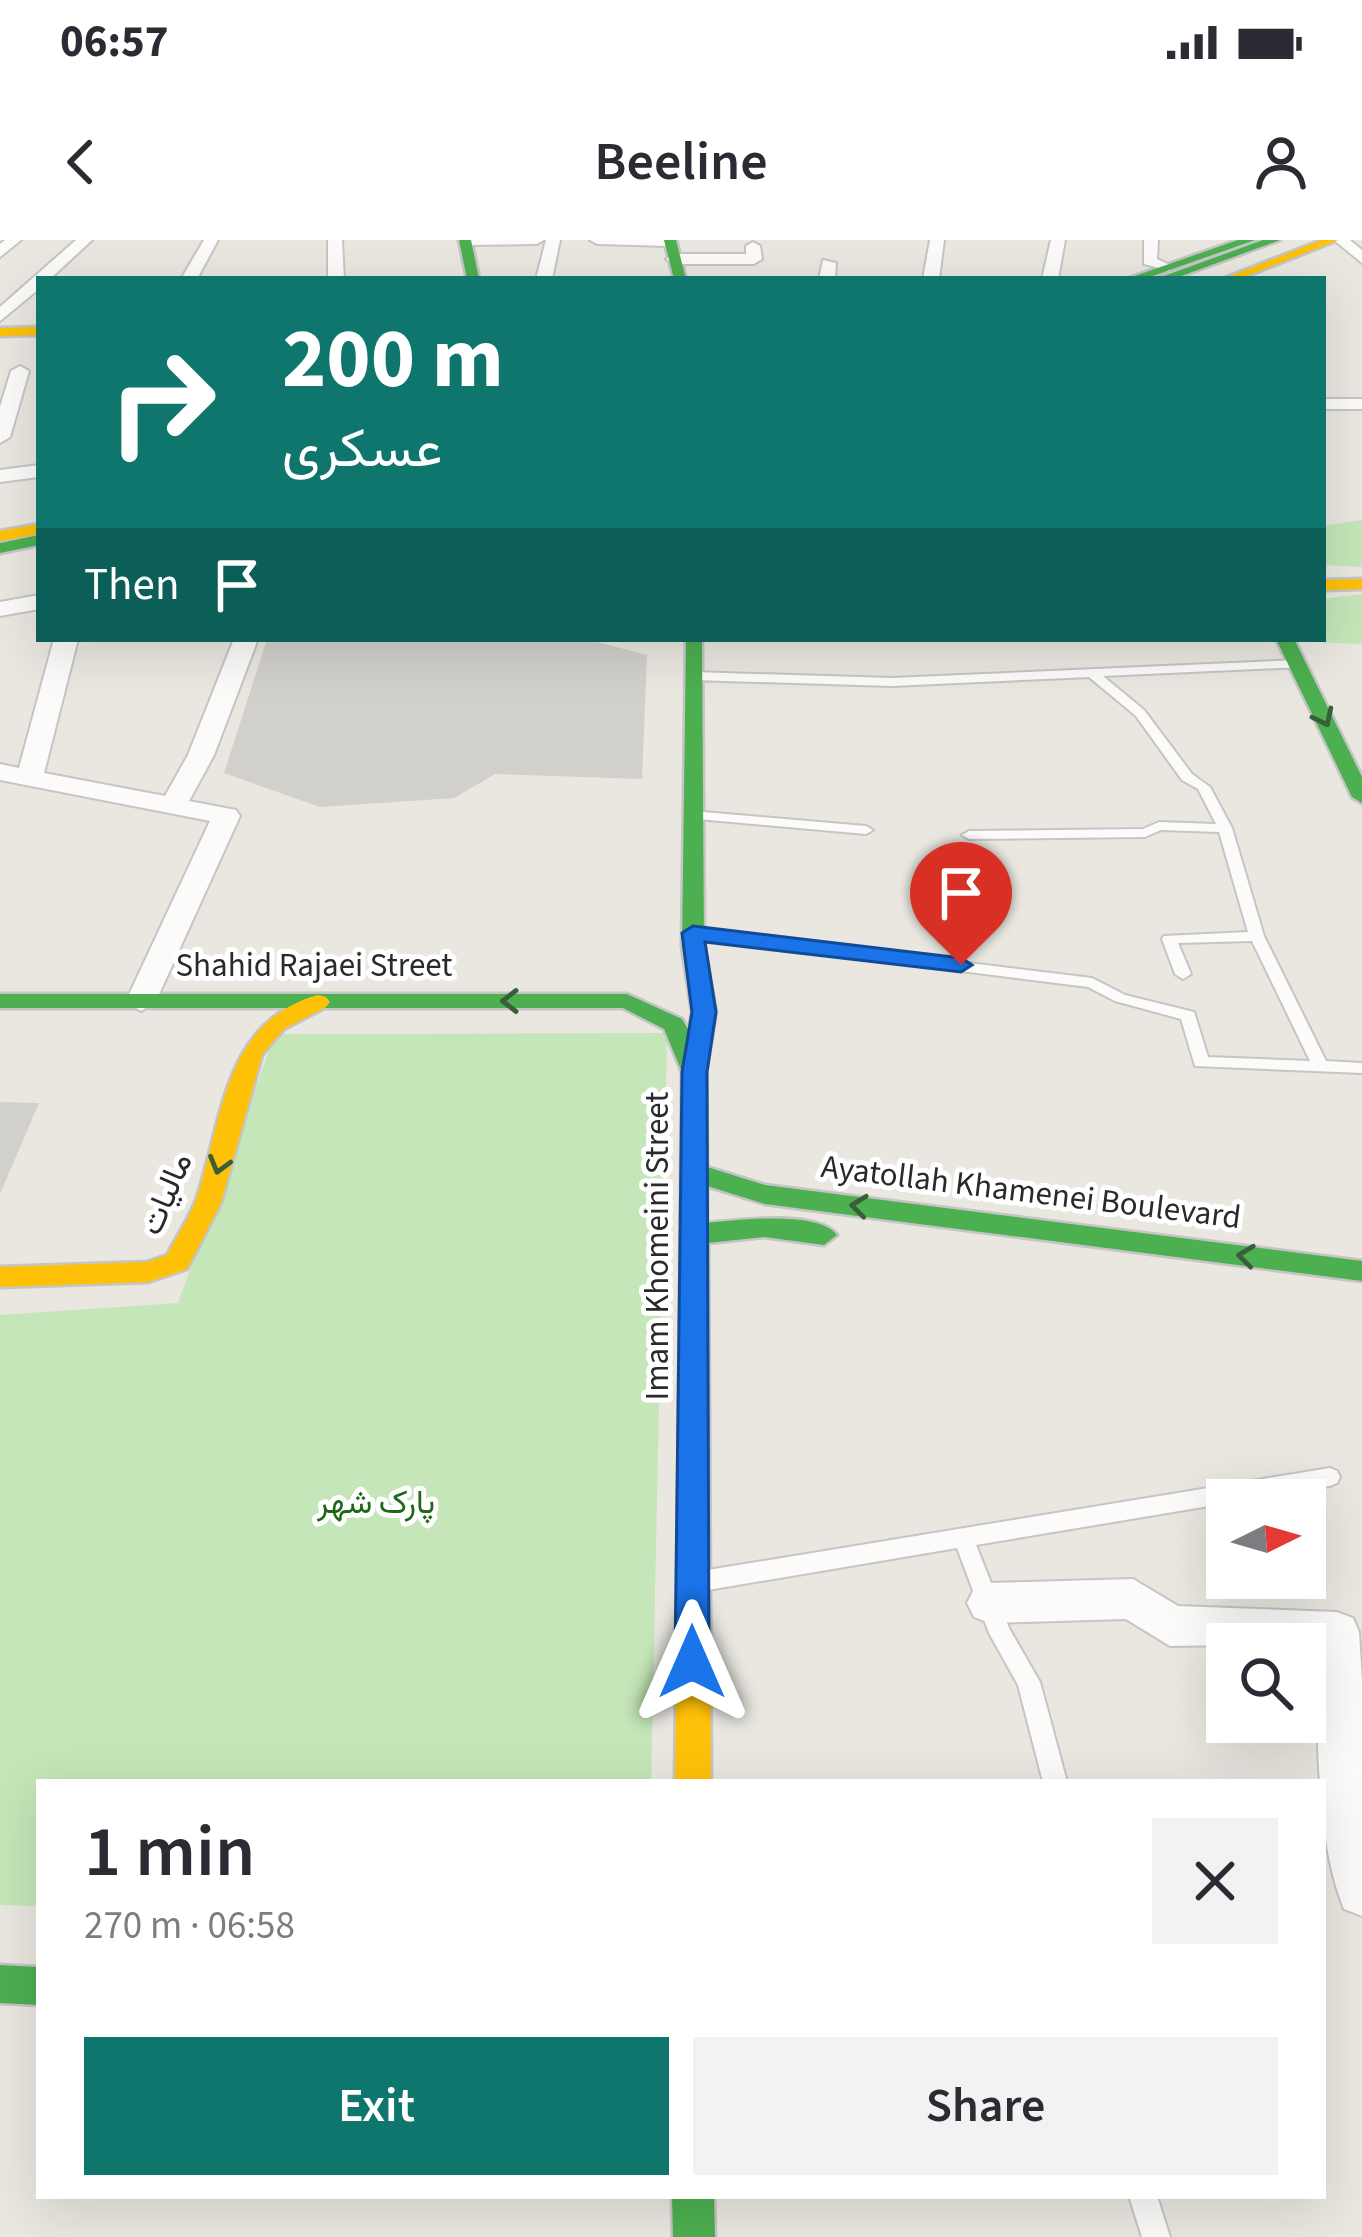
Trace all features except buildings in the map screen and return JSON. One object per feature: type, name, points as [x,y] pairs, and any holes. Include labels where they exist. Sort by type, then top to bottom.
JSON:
[{"type":"main road","points":[[443,240],[449,276]]},
{"type":"main road","points":[[1163,274],[1250,240]]},
{"type":"main road","points":[[1163,274],[1274,240]]},
{"type":"main road","points":[[1201,276],[1300,240]]},
{"type":"main road","points":[[1244,276],[1332,240]]},
{"type":"main road","points":[[465,241],[472,276]]},
{"type":"main road","points":[[0,332],[36,331]]},
{"type":"main road","points":[[0,515],[36,509]]},
{"type":"main road","points":[[0,525],[36,519]]},
{"type":"main road","points":[[0,536],[36,530]]},
{"type":"main road","points":[[0,548],[36,541]]},
{"type":"main road","points":[[0,548],[36,551]]},
{"type":"main road","name":"Imam Khomeini Street","points":[[692,1779],[694,1072],[704,1012],[693,940],[695,642]]},
{"type":"main road","points":[[1291,652],[1362,797]]},
{"type":"main road","points":[[627,1001],[670,986],[686,975],[693,940]]},
{"type":"main road","name":"Shahid Rajaei Street","points":[[0,1001],[627,1001]]},
{"type":"main road","points":[[218,1001],[245,1018],[251,1053]]},
{"type":"main road","points":[[627,1001],[665,1012],[681,1028],[694,1072]]},
{"type":"main road","points":[[251,1053],[277,1024],[317,1002]]},
{"type":"main road","name":"مالیات","points":[[0,1277],[148,1272],[177,1262],[208,1203],[251,1053]]},
{"type":"main road","name":"Ayatollah Khamenei Boulevard","points":[[694,1172],[765,1194],[1362,1271]]},
{"type":"main road","name":"Ayatollah Khamenei Boulevard","points":[[694,1234],[764,1227],[856,1239]]},
{"type":"main road","points":[[0,1984],[36,1985]]},
{"type":"main road","points":[[693,2199],[694,2237]]},
{"type":"street","points":[[0,252],[14,240]]},
{"type":"street","points":[[44,276],[85,240]]},
{"type":"street","points":[[191,276],[211,240]]},
{"type":"street","points":[[335,240],[336,276]]},
{"type":"street","points":[[465,241],[537,240]]},
{"type":"street","points":[[545,276],[553,240]]},
{"type":"street","points":[[597,240],[673,255],[754,259],[753,246]]},
{"type":"street","points":[[607,240],[608,264]]},
{"type":"street","points":[[931,276],[937,240]]},
{"type":"street","points":[[1051,276],[1058,240]]},
{"type":"street","points":[[1150,240],[1149,261],[1163,274]]},
{"type":"street","points":[[1341,240],[1361,256]]},
{"type":"street","points":[[0,316],[36,284]]},
{"type":"street","points":[[0,437],[20,371]]},
{"type":"street","points":[[0,476],[36,471]]},
{"type":"street","points":[[0,609],[36,603]]},
{"type":"street","points":[[30,776],[65,642]]},
{"type":"street","points":[[172,805],[201,755],[245,642]]},
{"type":"street","points":[[0,772],[226,816],[140,1001]]},
{"type":"street","points":[[988,1604],[1133,1599],[1170,1626],[1337,1632],[1344,1779],[1362,1891]]},
{"type":"lane","points":[[693,676],[892,682],[1092,673],[1291,652]]},
{"type":"lane","points":[[1092,673],[1140,713],[1187,777],[1203,788],[1225,828],[1257,936],[1321,1067]]},
{"type":"lane","points":[[692,815],[866,830]]},
{"type":"lane","points":[[969,835],[1038,837],[1145,832],[1159,826],[1225,828]]},
{"type":"lane","points":[[1183,974],[1169,939],[1257,936]]},
{"type":"lane","points":[[693,940],[1092,982],[1120,998],[1188,1016],[1201,1062],[1362,1069]]},
{"type":"lane","points":[[692,1582],[1330,1477]]},
{"type":"lane","points":[[964,1540],[988,1604],[1029,1682],[1054,1779]]},
{"type":"lane","points":[[1144,2199],[1156,2237]]},
{"type":"green space","points":[[1362,520],[1362,567],[1326,565],[1326,526]]},
{"type":"green space","points":[[1362,594],[1362,644],[1310,642],[1326,642],[1326,599]]},
{"type":"green space","name":"پارک شهر","points":[[667,1033],[651,1779],[36,1779],[36,1906],[0,1905],[0,1315],[178,1303],[275,1034]]},
{"type":"traffic: fast","points":[[465,240],[472,276]]},
{"type":"traffic: fast","points":[[670,240],[679,276]]},
{"type":"traffic: fast","points":[[1141,276],[1249,240]]},
{"type":"traffic: fast","points":[[1171,276],[1274,240]]},
{"type":"traffic: fast","points":[[0,548],[36,541]]},
{"type":"traffic: fast","points":[[693,642],[693,947],[704,1012],[694,1072],[694,1412]]},
{"type":"traffic: fast","points":[[1286,642],[1362,797]]},
{"type":"traffic: fast","points":[[0,1001],[627,1001],[674,1024],[694,1072]]},
{"type":"traffic: fast","points":[[694,1172],[765,1194],[1362,1271]]},
{"type":"traffic: fast","points":[[694,1234],[764,1227],[824,1235]]},
{"type":"traffic: fast","points":[[0,1984],[36,1986]]},
{"type":"traffic: fast","points":[[693,2199],[694,2237]]},
{"type":"traffic: slow","points":[[1236,276],[1332,240]]},
{"type":"traffic: slow","points":[[0,332],[36,331]]},
{"type":"traffic: slow","points":[[0,536],[36,530]]},
{"type":"traffic: slow","points":[[1326,585],[1362,584]]},
{"type":"traffic: slow","points":[[0,1277],[148,1272],[177,1262],[208,1203],[251,1053],[276,1024],[318,1002]]},
{"type":"traffic: slow","points":[[693,1779],[694,1412]]},
{"type":"route","points":[[692,1662],[694,1072],[704,1012],[693,933],[961,965]]}]
